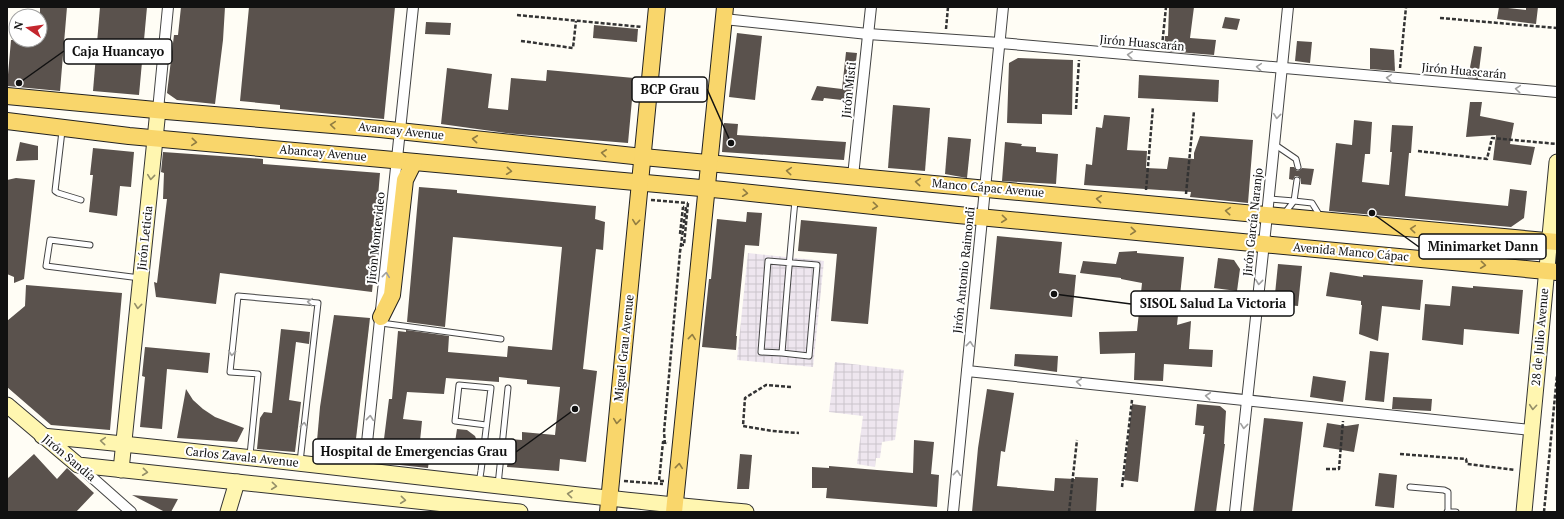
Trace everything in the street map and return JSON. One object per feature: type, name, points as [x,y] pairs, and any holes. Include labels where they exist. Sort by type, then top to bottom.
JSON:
[{"type":"main road","points":[[657,7],[646,157],[702,162]]},
{"type":"main road","points":[[672,507],[693,198],[702,162],[724,13]]},
{"type":"main road","points":[[7,96],[158,110]]},
{"type":"main road","name":"Avancay Avenue","points":[[158,110],[400,131],[646,157]]},
{"type":"main road","name":"Jirón Leticia","points":[[121,470],[158,110]]},
{"type":"main road","name":"Abancay Avenue","points":[[7,121],[155,138],[397,160],[644,189]]},
{"type":"main road","name":"Miguel Grau Avenue","points":[[611,503],[644,189],[646,157]]},
{"type":"main road","points":[[381,320],[392,295],[405,180],[414,162]]},
{"type":"main road","name":"Manco Cápac Avenue","points":[[702,162],[1185,207],[1273,210]]},
{"type":"main road","name":"28 de Julio Avenue","points":[[1524,512],[1531,430],[1551,272],[1557,162]]},
{"type":"main road","points":[[644,189],[693,198],[795,198],[1263,244]]},
{"type":"main road","points":[[1273,210],[1323,220],[1553,242]]},
{"type":"main road","name":"Avenida Manco Cápac","points":[[1263,244],[1551,272]]},
{"type":"main road","name":"Jirón Sandía","points":[[7,405],[78,465]]},
{"type":"main road","name":"Carlos Zavala Avenue","points":[[42,436],[300,463],[498,486],[611,503],[746,512]]},
{"type":"main road","points":[[296,488],[300,463]]},
{"type":"main road","points":[[78,465],[296,488],[439,508],[476,507],[520,512]]},
{"type":"main road","points":[[228,512],[237,482]]},
{"type":"main road","points":[[476,507],[479,484]]},
{"type":"street","name":"Jirón Leticia","points":[[158,110],[168,7]]},
{"type":"street","name":"Jirón Montevideo","points":[[364,471],[413,7]]},
{"type":"street","name":"Jirón Misti","points":[[852,176],[871,7]]},
{"type":"street","name":"Jirón Antonio Raimondi","points":[[953,512],[1003,7]]},
{"type":"street","name":"Jirón García Naranjo","points":[[1235,512],[1263,244],[1273,210],[1274,144],[1288,7]]},
{"type":"street","name":"Jirón Huascarán","points":[[724,13],[868,34],[1000,43],[1557,92]]},
{"type":"street","points":[[967,371],[1531,430]]},
{"type":"street","name":"Jirón Sandía","points":[[78,465],[131,512]]},
{"type":"lane","points":[[63,128],[55,191],[81,200]]},
{"type":"lane","points":[[1274,144],[1296,159],[1298,167]]},
{"type":"lane","points":[[1294,201],[1297,180]]},
{"type":"lane","points":[[782,353],[795,198]]},
{"type":"lane","points":[[1273,210],[1294,201]]},
{"type":"lane","points":[[1273,210],[1294,201],[1312,203],[1323,220]]},
{"type":"lane","points":[[90,245],[50,240],[46,266],[141,279]]},
{"type":"lane","points":[[768,261],[789,262],[817,265],[809,356],[761,352],[768,261]]},
{"type":"lane","points":[[250,458],[258,374],[230,372],[238,296],[318,303],[300,463]]},
{"type":"lane","points":[[381,320],[501,339]]},
{"type":"lane","points":[[479,484],[486,425],[490,388],[459,385],[455,421],[486,425]]},
{"type":"lane","points":[[498,486],[508,388]]},
{"type":"lane","points":[[1410,486],[1444,490],[1448,492],[1447,512],[1456,512]]},
{"type":"path","points":[[946,39],[948,7]]},
{"type":"path","points":[[1160,58],[1166,7]]},
{"type":"path","points":[[1400,79],[1406,7]]},
{"type":"path","points":[[518,15],[655,28]]},
{"type":"path","points":[[1440,18],[1557,28]]},
{"type":"path","points":[[522,41],[573,48],[576,21]]},
{"type":"path","points":[[1076,109],[1079,50]]},
{"type":"path","points":[[1145,203],[1153,107]]},
{"type":"path","points":[[1185,207],[1194,111]]},
{"type":"path","points":[[1418,151],[1488,159],[1492,138],[1557,144]]},
{"type":"path","points":[[644,189],[693,198],[684,245],[679,245],[682,214],[683,207],[686,207],[683,229],[682,237],[681,244],[680,252],[664,432]]},
{"type":"path","points":[[1544,512],[1557,375]]},
{"type":"path","points":[[791,387],[766,385],[745,398],[743,426],[772,431],[799,433]]},
{"type":"path","points":[[1122,486],[1133,388]]},
{"type":"path","points":[[1326,469],[1339,469],[1344,410]]},
{"type":"path","points":[[1069,512],[1077,440]]},
{"type":"path","points":[[1400,454],[1466,459],[1467,464],[1528,472]]},
{"type":"path","points":[[619,480],[667,485]]},
{"type":"shaded area","points":[[748,253],[824,261],[813,367],[737,360]]},
{"type":"shaded area","points":[[835,362],[904,370],[895,440],[882,442],[880,458],[876,458],[875,467],[857,464],[863,416],[829,412]]},
{"type":"building","points":[[67,7],[60,91],[7,86],[10,48],[48,48],[48,8],[40,8]]},
{"type":"building","points":[[100,7],[147,7],[139,95],[93,91]]},
{"type":"building","points":[[181,7],[225,7],[223,40],[215,104],[177,100],[167,93],[174,35],[178,35]]},
{"type":"building","points":[[249,7],[395,7],[384,119],[280,109],[280,105],[240,101]]},
{"type":"building","points":[[1169,7],[1194,7],[1190,38],[1216,40],[1214,55],[1164,51],[1165,36],[1168,36]]},
{"type":"building","points":[[1499,7],[1526,10],[1526,7],[1538,7],[1536,24],[1497,19]]},
{"type":"building","points":[[1225,17],[1240,19],[1237,30],[1222,28]]},
{"type":"building","points":[[426,22],[451,23],[450,35],[425,34]]},
{"type":"building","points":[[594,25],[638,29],[637,42],[593,38]]},
{"type":"building","points":[[737,33],[762,36],[755,100],[729,97]]},
{"type":"building","points":[[1297,41],[1312,42],[1310,63],[1295,61]]},
{"type":"building","points":[[1474,46],[1482,47],[1478,79],[1468,78]]},
{"type":"building","points":[[1370,48],[1394,50],[1395,71],[1370,69]]},
{"type":"building","points":[[846,52],[857,53],[851,101],[824,98],[823,101],[811,100],[817,86],[842,89]]},
{"type":"building","points":[[1018,58],[1073,60],[1072,115],[1042,114],[1042,124],[1007,123],[1009,63]]},
{"type":"building","points":[[447,68],[492,74],[488,108],[508,110],[511,78],[546,81],[547,70],[634,78],[628,143],[506,133],[441,124]]},
{"type":"building","points":[[1139,75],[1219,80],[1218,102],[1138,98]]},
{"type":"building","points":[[1470,102],[1482,102],[1480,116],[1514,123],[1510,144],[1535,147],[1531,165],[1493,160],[1496,135],[1466,137]]},
{"type":"building","points":[[893,105],[930,108],[925,171],[888,168]]},
{"type":"building","points":[[1104,115],[1130,117],[1127,150],[1147,151],[1146,168],[1167,169],[1169,157],[1194,159],[1194,153],[1200,136],[1253,140],[1248,203],[1190,197],[1191,192],[1084,185],[1086,164],[1092,165],[1096,127],[1102,128]]},
{"type":"building","points":[[1354,120],[1372,122],[1370,154],[1365,154],[1362,182],[1389,185],[1392,152],[1390,152],[1392,125],[1413,126],[1405,196],[1508,206],[1510,189],[1527,191],[1524,218],[1511,227],[1329,211],[1336,143],[1352,145]]},
{"type":"building","points":[[724,123],[738,124],[737,135],[846,142],[844,160],[722,152]]},
{"type":"building","points":[[948,137],[971,139],[967,178],[945,174]]},
{"type":"building","points":[[20,142],[38,146],[38,160],[16,161]]},
{"type":"building","points":[[1005,142],[1022,144],[1021,146],[1036,147],[1036,152],[1058,154],[1056,184],[1002,181]]},
{"type":"building","points":[[93,148],[134,152],[131,187],[120,186],[117,216],[89,212],[93,175],[90,175]]},
{"type":"building","points":[[163,152],[263,159],[263,164],[380,173],[375,232],[378,232],[372,292],[220,273],[216,304],[156,297],[154,282],[157,283],[167,199],[163,199],[164,173],[161,172]]},
{"type":"building","points":[[1290,167],[1294,167],[1297,171],[1302,168],[1314,169],[1311,185],[1301,184],[1301,179],[1298,176],[1295,176],[1293,180],[1289,179]]},
{"type":"building","points":[[16,178],[35,180],[24,279],[14,283],[14,277],[7,274],[7,180]]},
{"type":"building","points":[[419,187],[457,190],[457,193],[596,206],[595,219],[605,222],[603,250],[596,249],[583,369],[597,371],[586,462],[560,459],[559,471],[507,467],[510,439],[522,440],[522,432],[555,435],[560,387],[527,384],[527,380],[499,377],[499,382],[446,378],[444,394],[407,392],[403,419],[422,421],[419,451],[430,452],[428,468],[381,463],[389,399],[392,399],[398,331],[406,332],[406,330],[449,336],[448,352],[507,357],[508,346],[552,350],[562,247],[453,237],[445,327],[407,322]]},
{"type":"building","points":[[747,212],[762,213],[759,246],[745,245],[736,350],[702,347],[717,219],[746,222]]},
{"type":"building","points":[[801,220],[877,227],[868,324],[831,321],[837,254],[798,251]]},
{"type":"building","points":[[997,236],[1062,242],[1059,273],[1076,275],[1072,317],[990,309]]},
{"type":"building","points":[[1137,251],[1137,253],[1184,257],[1177,325],[1191,321],[1189,349],[1213,350],[1212,367],[1164,364],[1163,381],[1134,380],[1135,353],[1100,354],[1099,332],[1137,331],[1142,283],[1121,278],[1080,273],[1083,261],[1116,264],[1119,252]]},
{"type":"building","points":[[1218,258],[1234,260],[1240,269],[1237,291],[1214,288]]},
{"type":"building","points":[[1278,264],[1302,266],[1298,306],[1274,304]]},
{"type":"building","points":[[1330,272],[1363,277],[1363,275],[1423,280],[1420,310],[1382,306],[1378,341],[1359,334],[1362,305],[1361,301],[1326,296]]},
{"type":"building","points":[[26,285],[122,293],[110,430],[51,425],[7,387],[7,321],[25,306]]},
{"type":"building","points":[[1452,286],[1523,290],[1519,334],[1464,329],[1463,345],[1422,340],[1425,304],[1450,306]]},
{"type":"building","points":[[334,315],[370,318],[354,456],[316,452],[320,407]]},
{"type":"building","points":[[281,329],[310,332],[309,344],[296,342],[289,400],[301,402],[295,452],[257,449],[260,418],[264,412],[272,413]]},
{"type":"building","points":[[145,347],[210,353],[208,373],[167,369],[162,429],[140,427],[145,377],[142,376]]},
{"type":"building","points":[[1370,351],[1389,353],[1384,402],[1365,400]]},
{"type":"building","points":[[1015,354],[1058,356],[1057,372],[1014,366]]},
{"type":"building","points":[[1313,376],[1346,381],[1343,402],[1310,397]]},
{"type":"building","points":[[186,389],[193,400],[203,409],[215,417],[244,428],[237,442],[177,438]]},
{"type":"building","points":[[987,389],[1014,393],[1005,452],[1001,451],[997,486],[1054,491],[1055,478],[1098,478],[1096,512],[972,512],[978,448]]},
{"type":"building","points":[[1393,397],[1432,399],[1431,411],[1392,409]]},
{"type":"building","points":[[1132,404],[1146,406],[1138,482],[1124,480]]},
{"type":"building","points":[[1197,404],[1220,406],[1226,411],[1225,444],[1216,512],[1194,512],[1205,434],[1203,434],[1204,426],[1195,425]]},
{"type":"building","points":[[1264,418],[1303,422],[1292,512],[1253,512]]},
{"type":"building","points":[[1327,423],[1346,426],[1359,424],[1354,452],[1323,447]]},
{"type":"building","points":[[457,429],[467,430],[475,436],[477,441],[477,447],[468,446],[466,458],[453,456]]},
{"type":"building","points":[[914,440],[934,442],[931,474],[939,475],[937,507],[826,498],[827,488],[812,488],[812,467],[829,468],[829,466],[913,473]]},
{"type":"building","points":[[34,454],[57,479],[67,468],[94,493],[76,512],[7,512],[7,479]]},
{"type":"building","points":[[740,454],[752,455],[749,489],[737,489]]},
{"type":"building","points":[[1379,473],[1397,475],[1394,508],[1375,506]]},
{"type":"building","points":[[132,495],[178,499],[171,512],[165,512]]},
{"type":"place","name":"Caja Huancayo","points":[[19,83]]},
{"type":"place","name":"BCP Grau","points":[[731,143]]},
{"type":"place","name":"Minimarket Dann","points":[[1372,213]]},
{"type":"place","name":"SISOL Salud La Victoria","points":[[1054,294]]},
{"type":"place","name":"Hospital de Emergencias Grau","points":[[575,409]]}]
